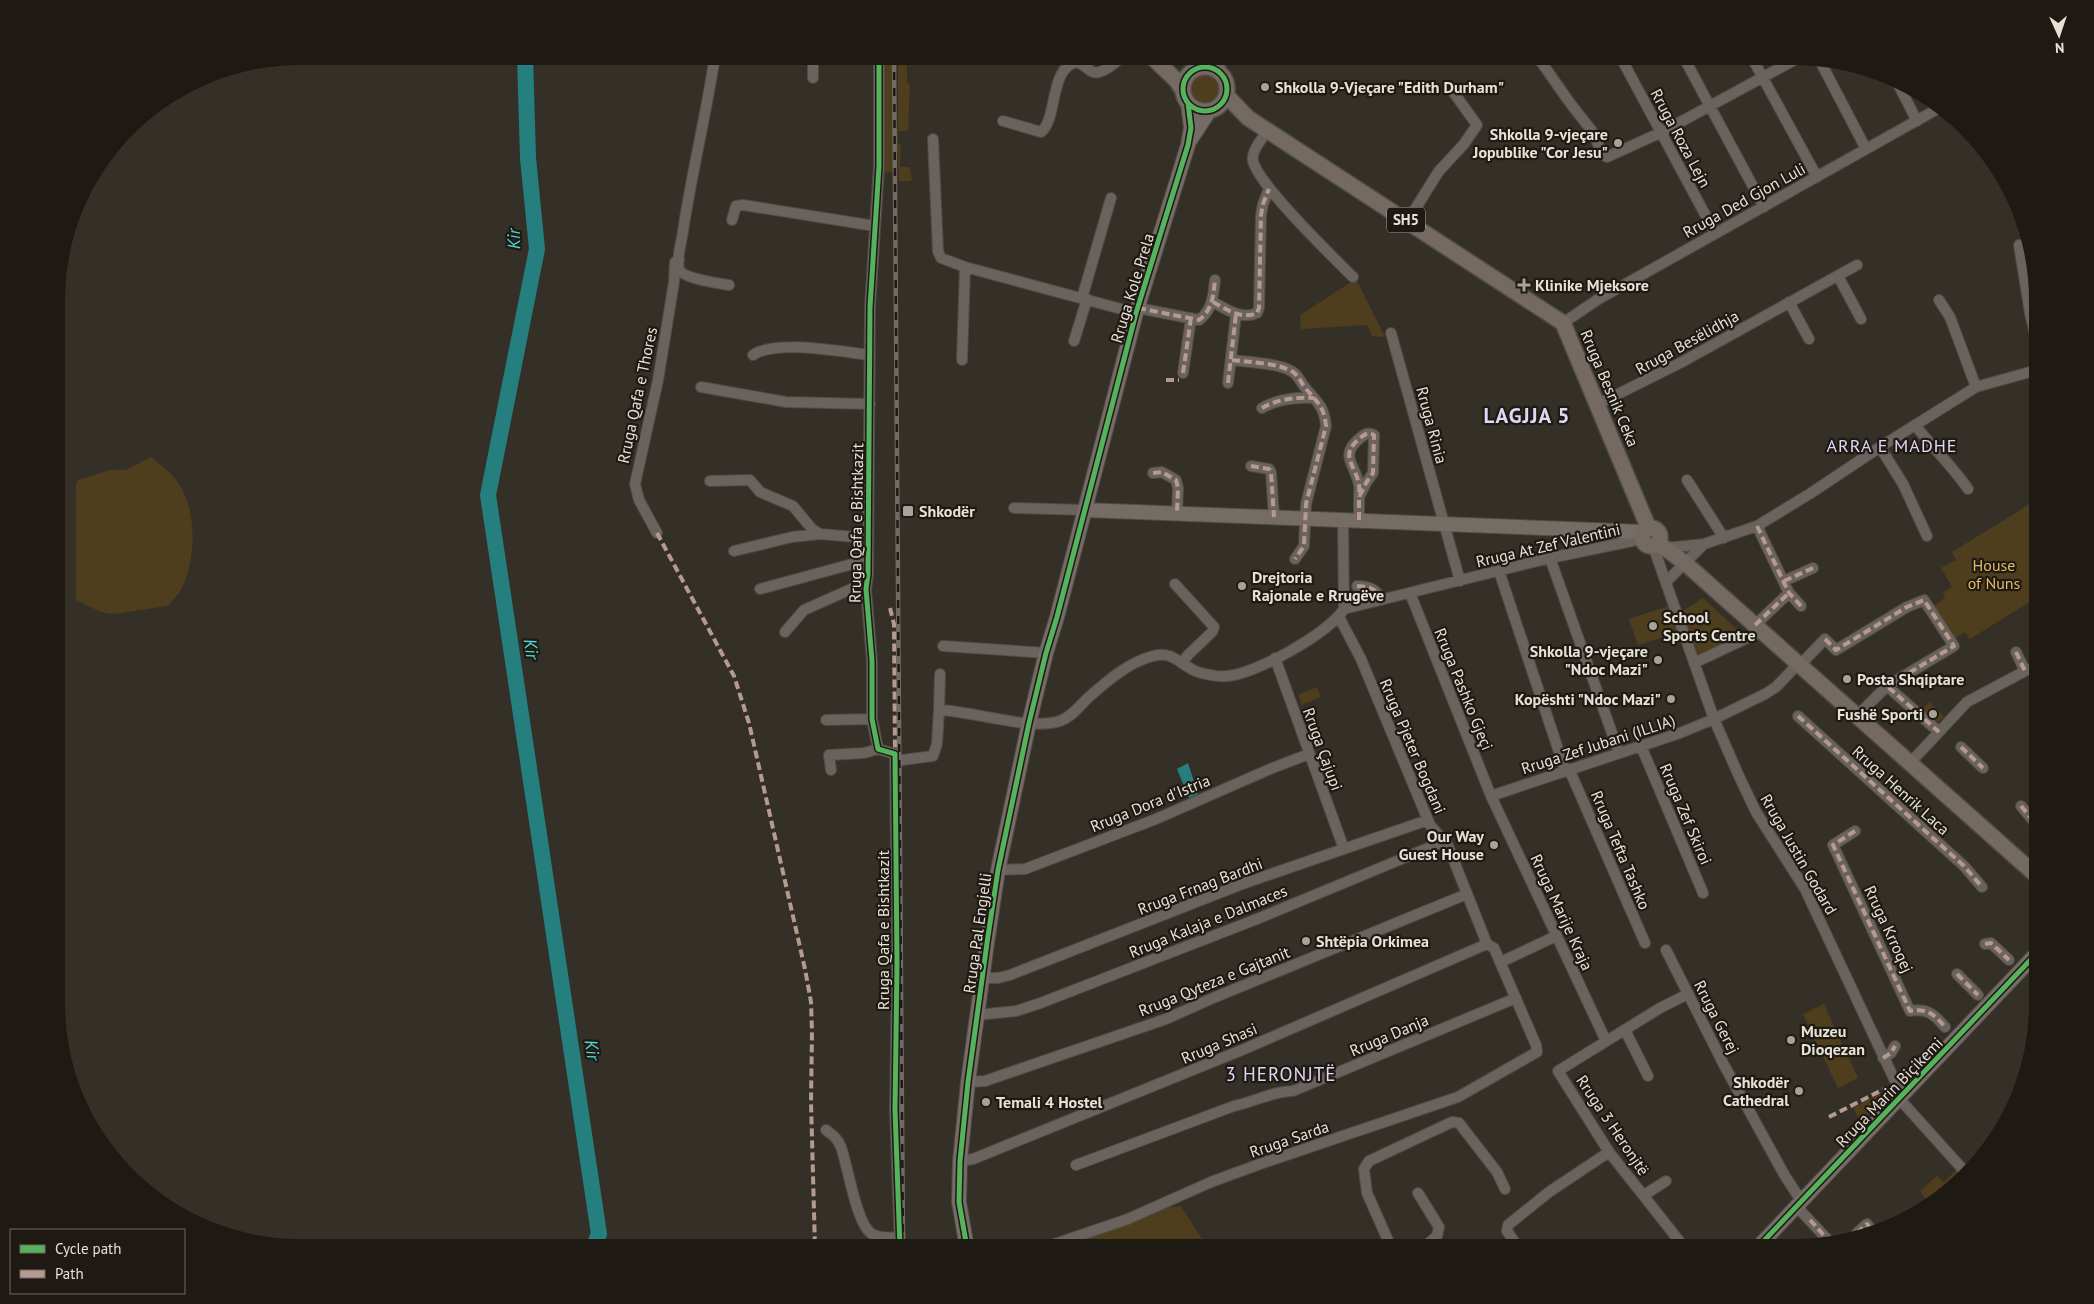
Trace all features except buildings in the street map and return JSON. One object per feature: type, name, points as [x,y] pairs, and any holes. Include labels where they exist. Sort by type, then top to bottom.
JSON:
[{"type":"main road","name":"SH5","points":[[1160,65],[1177,80],[1186,97],[1198,110],[1212,109]]},
{"type":"main road","name":"SH5","points":[[1165,65],[1181,73],[1198,66],[1209,67],[1215,65]]},
{"type":"main road","name":"SH5","points":[[1218,65],[1226,82],[1226,95]]},
{"type":"main road","points":[[1186,97],[1185,78],[1198,66]]},
{"type":"main road","points":[[1212,109],[1222,103],[1226,95]]},
{"type":"main road","name":"Rruga Besnik Ceka","points":[[1226,95],[1248,118],[1563,323],[1598,404],[1652,540]]},
{"type":"main road","name":"Rruga Kole Prela","points":[[1085,510],[1137,310],[1188,145],[1191,128],[1186,97]]},
{"type":"main road","name":"Rruga Kole Prela","points":[[1188,145],[1196,129],[1212,109]]},
{"type":"main road","name":"Rruga Besnik Ceka","points":[[1212,109],[1248,118]]},
{"type":"main road","points":[[1085,510],[1444,524],[1652,540],[1685,563],[2029,869]]},
{"type":"main road","name":"Rruga Pal Engjelli","points":[[965,1239],[959,1202],[960,1161],[968,1082],[998,870],[1029,723],[1085,510]]},
{"type":"main road","name":"Rruga Marin Biçikemi","points":[[1766,1239],[2029,962]]},
{"type":"street","name":"Rruga Qafa e Thores","points":[[657,533],[639,500],[635,484],[658,380],[674,282],[674,269],[676,262],[679,260],[712,65]]},
{"type":"street","points":[[812,65],[813,78]]},
{"type":"street","name":"Rruga Qafa e Bishtkazit","points":[[878,748],[872,719],[872,661],[866,605],[871,272],[879,166],[879,65]]},
{"type":"street","points":[[1003,121],[1041,132],[1046,125],[1056,89],[1066,68],[1070,65]]},
{"type":"street","points":[[1082,65],[1092,72],[1097,72],[1113,65]]},
{"type":"street","points":[[1543,65],[1592,131],[1603,155],[1607,157],[1662,132],[1786,65]]},
{"type":"street","name":"Rruga Roza Lejn","points":[[1625,65],[1715,233]]},
{"type":"street","points":[[1688,65],[1764,207]]},
{"type":"street","points":[[1756,65],[1817,177]]},
{"type":"street","points":[[1823,67],[1866,150]]},
{"type":"street","points":[[1900,90],[1917,121]]},
{"type":"street","points":[[1407,222],[1439,171],[1464,144],[1477,125],[1454,93]]},
{"type":"street","name":"Rruga Ded Gjon Luli","points":[[1563,323],[1597,300],[1934,111]]},
{"type":"street","points":[[1268,131],[1253,160],[1269,189],[1353,277]]},
{"type":"street","points":[[933,139],[938,252],[941,258],[946,261],[1085,299],[1199,320],[1208,311],[1213,302],[1215,280]]},
{"type":"street","points":[[1213,302],[1236,314],[1252,315],[1257,313],[1259,308],[1261,215],[1269,189]]},
{"type":"street","points":[[1074,342],[1111,198]]},
{"type":"street","points":[[732,220],[736,206],[743,205],[875,226]]},
{"type":"street","points":[[2019,245],[2029,307]]},
{"type":"street","points":[[679,260],[679,269],[682,273],[711,282],[729,284]]},
{"type":"street","name":"Rruga Besëlidhja","points":[[1598,404],[1682,362],[1856,265]]},
{"type":"street","points":[[962,360],[965,267]]},
{"type":"street","points":[[1838,276],[1861,319]]},
{"type":"street","points":[[1939,300],[1950,317],[1976,387]]},
{"type":"street","points":[[1789,302],[1809,339]]},
{"type":"street","points":[[1228,383],[1236,314]]},
{"type":"street","points":[[1183,373],[1191,318]]},
{"type":"street","name":"Rruga Rinia","points":[[1391,333],[1444,524]]},
{"type":"street","points":[[753,355],[786,347],[870,355]]},
{"type":"street","points":[[1232,360],[1277,367],[1293,372],[1314,398],[1320,402],[1324,413],[1326,426],[1308,490],[1304,546],[1295,559]]},
{"type":"street","name":"Rruga At Zef Valentini","points":[[1029,723],[1045,724],[1062,720],[1115,677],[1143,659],[1163,654],[1172,655],[1198,672],[1227,676],[1242,672],[1275,658],[1301,644],[1341,613],[1381,600],[1550,558],[1652,540],[1704,544],[1724,538],[1756,526],[1976,387],[2029,372]]},
{"type":"street","points":[[701,387],[786,402],[870,404]]},
{"type":"street","points":[[1262,408],[1269,403],[1286,399],[1314,398]]},
{"type":"street","points":[[1915,425],[1968,489]]},
{"type":"street","points":[[1359,498],[1366,483],[1373,474],[1374,435],[1369,433],[1364,434],[1356,441],[1349,451],[1359,484],[1359,498],[1359,520]]},
{"type":"street","points":[[1880,447],[1903,484],[1927,536]]},
{"type":"street","points":[[1251,466],[1269,469],[1271,472],[1274,517]]},
{"type":"street","points":[[1153,473],[1162,472],[1176,480],[1178,488],[1177,513]]},
{"type":"street","points":[[710,481],[750,480],[760,492],[793,506],[812,529],[820,534]]},
{"type":"street","points":[[1687,480],[1724,538]]},
{"type":"street","points":[[1014,508],[1085,510]]},
{"type":"street","points":[[1341,613],[1343,520]]},
{"type":"street","name":"Rruga At Zef Valentini","points":[[1444,524],[1460,581]]},
{"type":"street","points":[[1756,526],[1790,593],[1801,606]]},
{"type":"street","name":"Rruga Qafa e Bishtkazit","points":[[734,551],[792,537],[820,534],[867,538]]},
{"type":"street","name":"Rruga Justin Godard","points":[[1652,540],[1714,719],[1756,812],[1802,884],[1817,914],[1896,1083],[1900,1099]]},
{"type":"street","points":[[1666,582],[1704,544]]},
{"type":"street","points":[[1550,558],[1619,753]]},
{"type":"street","name":"Rruga Qafa e Bishtkazit","points":[[760,589],[867,560]]},
{"type":"street","points":[[1784,581],[1814,568]]},
{"type":"street","name":"Rruga Tefta Tashko","points":[[1499,571],[1567,769],[1645,943]]},
{"type":"street","name":"Rruga Qafa e Bishtkazit","points":[[785,632],[804,610],[867,582]]},
{"type":"street","points":[[1175,584],[1214,627],[1212,632],[1182,663]]},
{"type":"street","points":[[1357,586],[1372,587],[1378,593],[1381,600]]},
{"type":"street","name":"Rruga Pashko Gjeçi","points":[[1410,593],[1491,796]]},
{"type":"street","points":[[1694,663],[1759,628],[1790,593]]},
{"type":"street","points":[[1714,719],[1766,694],[1776,687],[1825,640],[1836,650],[1907,607],[1924,600],[1954,646],[1887,686],[1857,716]]},
{"type":"street","name":"Rruga Pjeter Bogdani","points":[[1341,613],[1428,820],[1433,831],[1445,842],[1487,944],[1494,948],[1501,962],[1536,1045],[1537,1052]]},
{"type":"street","points":[[943,646],[1046,653]]},
{"type":"street","points":[[2016,652],[2025,671]]},
{"type":"street","name":"Rruga Çajupi","points":[[1275,658],[1344,849]]},
{"type":"street","points":[[1910,763],[1967,702],[2029,669]]},
{"type":"street","points":[[831,770],[829,755],[864,753],[878,748],[895,754],[895,761],[933,756],[937,744],[940,674]]},
{"type":"street","points":[[1887,686],[1938,732]]},
{"type":"street","points":[[939,710],[1029,723]]},
{"type":"street","name":"Rruga Henrik Laca","points":[[1798,716],[1964,866],[1982,887]]},
{"type":"street","points":[[826,720],[872,719]]},
{"type":"street","name":"Rruga Zef Jubani (ILLIA)","points":[[1491,796],[1567,769],[1641,746],[1714,719]]},
{"type":"street","name":"Rruga Zef Skiroi","points":[[1641,746],[1703,893]]},
{"type":"street","points":[[1961,747],[1983,768]]},
{"type":"street","name":"Rruga Dora d'Istria","points":[[998,870],[1025,869],[1156,819],[1270,769],[1310,754]]},
{"type":"street","name":"Rruga Qafa e Bishtkazit","points":[[895,761],[897,961],[895,1110],[899,1239]]},
{"type":"street","name":"Rruga Marije Kraja","points":[[1491,796],[1606,1042]]},
{"type":"street","points":[[2020,806],[2029,816]]},
{"type":"street","name":"Rruga Frnag Bardhi","points":[[983,978],[998,978],[1010,975],[1245,883],[1428,820]]},
{"type":"street","name":"Rruga Krroqej","points":[[1855,831],[1833,845],[1910,1011],[1920,1009],[1932,1012],[1945,1026]]},
{"type":"street","name":"Rruga Kalaja e Dalmaces","points":[[977,1015],[1016,1011],[1038,1004],[1445,842]]},
{"type":"street","name":"Rruga Qyteza e Gajtanit","points":[[968,1082],[985,1081],[1166,1019],[1467,894]]},
{"type":"street","points":[[1501,962],[1556,936]]},
{"type":"street","points":[[1985,944],[1990,943],[2009,960]]},
{"type":"street","name":"Rruga Shasi","points":[[960,1161],[986,1154],[1136,1094],[1487,944]]},
{"type":"street","name":"Rruga Gerej","points":[[1666,950],[1799,1204]]},
{"type":"street","points":[[1957,974],[1978,995]]},
{"type":"street","points":[[1606,1042],[1688,994]]},
{"type":"street","name":"Rruga Danja","points":[[1076,1165],[1234,1106],[1251,1103],[1283,1091],[1293,1091],[1516,998]]},
{"type":"street","points":[[1624,1030],[1648,1076]]},
{"type":"street","name":"Rruga 3 Heronjtë","points":[[1606,1042],[1558,1070],[1609,1152],[1678,1239]]},
{"type":"street","points":[[1883,1058],[1891,1053],[1895,1046]]},
{"type":"street","name":"Rruga Sarda","points":[[1072,1239],[1128,1220],[1211,1182],[1458,1097],[1537,1052]]},
{"type":"street","points":[[1900,1099],[1962,1168]]},
{"type":"street","points":[[1387,1239],[1367,1193],[1364,1169],[1369,1160],[1452,1122],[1459,1124],[1497,1172],[1505,1189]]},
{"type":"street","name":"Rruga Qafa e Bishtkazit","points":[[826,1130],[834,1136],[841,1146],[847,1173],[864,1226],[874,1235],[888,1239]]},
{"type":"street","points":[[1512,1239],[1507,1231],[1508,1225],[1549,1192],[1609,1152]]},
{"type":"street","name":"Rruga 3 Heronjtë","points":[[1644,1195],[1666,1181]]},
{"type":"street","points":[[1418,1193],[1440,1226],[1437,1236],[1433,1239]]},
{"type":"street","points":[[1799,1204],[1826,1237]]},
{"type":"green space","points":[[883,65],[892,65],[894,171],[883,173]]},
{"type":"green space","points":[[898,65],[907,65],[907,83],[910,84],[908,131],[898,131],[898,143],[901,146],[900,167],[910,167],[912,181],[899,181],[896,129],[898,128]]},
{"type":"green space","points":[[1205,73],[1216,78],[1221,89],[1216,100],[1205,105],[1194,100],[1189,89],[1194,78]]},
{"type":"green space","points":[[1356,279],[1385,337],[1372,336],[1367,325],[1301,329],[1300,315]]},
{"type":"green space","points":[[151,457],[166,469],[179,484],[189,508],[192,521],[192,549],[187,576],[181,590],[168,606],[113,614],[101,612],[76,600],[76,485],[78,480],[110,470],[125,470]]},
{"type":"green space","name":"House of Nuns","points":[[2029,504],[2029,602],[1970,639],[1965,632],[1952,640],[1933,607],[1945,598],[1943,592],[1952,587],[1941,568],[1956,560],[1952,552]]},
{"type":"green space","points":[[1703,598],[1743,635],[1697,657],[1681,612]]},
{"type":"green space","name":"School Sports Centre","points":[[1668,606],[1677,633],[1638,645],[1629,619]]},
{"type":"green space","points":[[1317,687],[1321,697],[1302,705],[1298,695]]},
{"type":"green space","name":"Fushë Sporti","points":[[1929,702],[1944,716],[1936,725],[1921,711]]},
{"type":"green space","points":[[1824,1004],[1858,1078],[1838,1088],[1803,1014]]},
{"type":"green space","points":[[1885,1091],[1883,1099],[1861,1122],[1853,1108]]},
{"type":"green space","points":[[1956,1170],[1958,1172],[1925,1199],[1920,1191],[1937,1176],[1944,1182]]},
{"type":"green space","points":[[1181,1206],[1202,1239],[1076,1239],[1162,1208]]},
{"type":"water","points":[[1188,763],[1198,794],[1189,798],[1177,769]]},
{"type":"waterway","name":"Kir","points":[[525,65],[528,158],[537,249],[488,495],[599,1234],[597,1239]]},
{"type":"railway","points":[[894,65],[903,1239]]},
{"type":"marked path","points":[[1213,302],[1239,314],[1251,315],[1257,313],[1259,308],[1261,215],[1269,189]]},
{"type":"marked path","points":[[1138,308],[1199,320],[1210,307],[1215,280]]},
{"type":"marked path","points":[[1228,383],[1236,314]]},
{"type":"marked path","points":[[1183,373],[1191,318]]},
{"type":"marked path","points":[[1232,360],[1272,365],[1293,372],[1318,403],[1324,414],[1326,426],[1306,504],[1304,546],[1295,559]]},
{"type":"marked path","points":[[1166,380],[1179,380]]},
{"type":"marked path","points":[[1262,408],[1274,402],[1287,399],[1314,398]]},
{"type":"marked path","points":[[1359,497],[1359,485],[1350,461],[1350,450],[1360,438],[1370,434],[1374,435],[1373,473],[1359,497],[1359,520]]},
{"type":"marked path","points":[[1251,466],[1269,469],[1271,472],[1274,517]]},
{"type":"marked path","points":[[1153,473],[1162,472],[1176,480],[1178,488],[1177,513]]},
{"type":"marked path","points":[[1757,526],[1789,593],[1801,606]]},
{"type":"marked path","points":[[657,533],[734,676],[749,723],[805,969],[811,1002],[811,1102],[815,1239]]},
{"type":"marked path","points":[[1784,581],[1813,568]]},
{"type":"marked path","points":[[1357,586],[1372,589],[1381,600]]},
{"type":"marked path","points":[[1755,625],[1789,593]]},
{"type":"marked path","points":[[1825,639],[1836,650],[1907,607],[1924,600],[1954,646],[1887,686],[1939,732]]},
{"type":"marked path","points":[[890,608],[894,624],[895,754]]},
{"type":"marked path","points":[[2016,652],[2025,671]]},
{"type":"marked path","points":[[1798,716],[1964,866],[1982,887]]},
{"type":"marked path","points":[[1961,747],[1983,768]]},
{"type":"marked path","points":[[2021,806],[2029,816]]},
{"type":"marked path","points":[[1855,831],[1833,845],[1910,1011],[1926,1011],[1945,1027]]},
{"type":"marked path","points":[[1985,944],[1991,943],[2009,960]]},
{"type":"marked path","points":[[1957,974],[1978,995]]},
{"type":"marked path","points":[[1883,1058],[1891,1053],[1895,1046]]},
{"type":"marked path","points":[[1829,1117],[1886,1088]]},
{"type":"marked path","points":[[1810,1220],[1825,1237]]},
{"type":"marked path","points":[[1861,1229],[1867,1224],[1870,1227]]},
{"type":"cycle path","points":[[879,65],[879,166],[870,307],[868,574],[866,589],[872,661],[872,719],[878,749],[895,754],[897,964],[895,1110],[900,1239]]},
{"type":"cycle path","points":[[1205,67],[1217,71],[1223,77],[1227,89],[1223,101],[1217,107],[1205,111],[1193,107],[1187,101],[1183,89],[1187,77],[1193,71],[1205,67]]},
{"type":"cycle path","points":[[965,1239],[959,1202],[960,1161],[968,1082],[998,870],[1046,653],[1136,313],[1188,145],[1191,128],[1188,103]]},
{"type":"cycle path","points":[[1766,1239],[2029,961]]},
{"type":"place","name":"Shkolla 9-Vjeçare \"Edith Durham\"","points":[[1265,87]]},
{"type":"place","name":"Shkolla 9-vjeçare Jopublike \"Cor Jesu\"","points":[[1618,143]]},
{"type":"place","name":"Klinike Mjeksore","points":[[1524,285]]},
{"type":"place","name":"Shkodër","points":[[908,511]]},
{"type":"place","name":"Drejtoria Rajonale e Rrugëve","points":[[1242,586]]},
{"type":"place","name":"School Sports Centre","points":[[1653,626]]},
{"type":"place","name":"Shkolla 9-vjeçare \"Ndoc Mazi\"","points":[[1658,660]]},
{"type":"place","name":"Posta Shqiptare","points":[[1847,679]]},
{"type":"place","name":"Kopështi \"Ndoc Mazi\"","points":[[1671,699]]},
{"type":"place","name":"Fushë Sporti","points":[[1933,714]]},
{"type":"place","name":"Our Way Guest House","points":[[1494,845]]},
{"type":"place","name":"Shtëpia Orkimea","points":[[1306,941]]},
{"type":"place","name":"Muzeu Dioqezan","points":[[1791,1040]]},
{"type":"place","name":"Shkodër Cathedral","points":[[1799,1091]]},
{"type":"place","name":"Temali 4 Hostel","points":[[986,1102]]},
{"type":"district","name":"LAGJJA 5","points":[[1527,416]]},
{"type":"district","name":"ARRA E MADHE","points":[[1892,446]]},
{"type":"district","name":"3 HERONJTË","points":[[1281,1074]]}]
